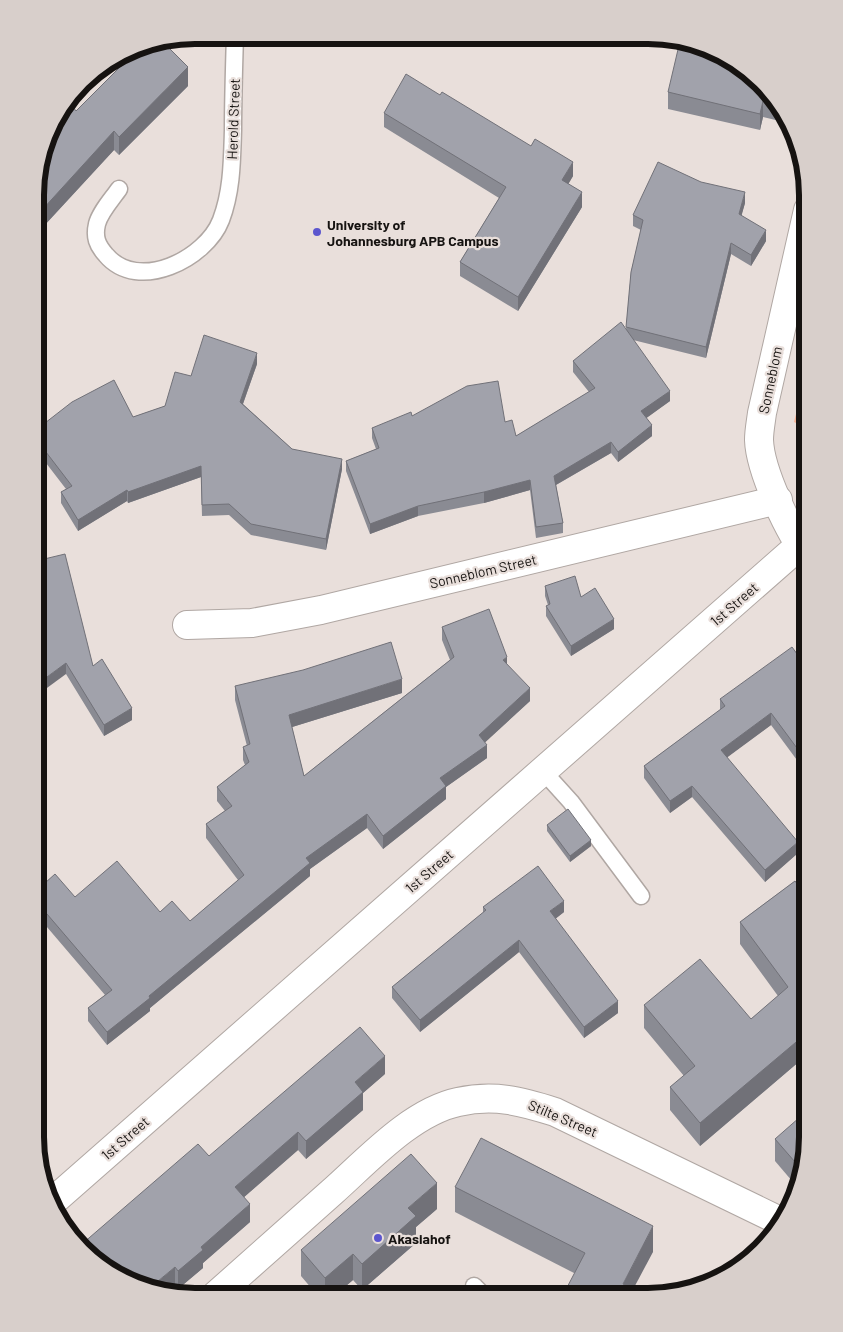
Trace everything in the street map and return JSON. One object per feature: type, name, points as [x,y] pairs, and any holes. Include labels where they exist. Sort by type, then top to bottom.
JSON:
[{"type":"street","name":"Sonneblom","points":[[799,250],[762,413],[759,440],[766,471],[778,500],[799,537]]},
{"type":"street","name":"Sonneblom Street","points":[[187,625],[252,623],[321,610],[778,500]]},
{"type":"street","name":"1st Street","points":[[57,1198],[543,771],[799,552]]},
{"type":"street","name":"Stilte Street","points":[[224,1288],[389,1141],[425,1114],[457,1102],[485,1099],[517,1100],[555,1112],[775,1219]]},
{"type":"lane","name":"Herold Street","points":[[119,189],[98,222],[95,236],[99,247],[110,261],[128,270],[147,273],[164,270],[178,264],[196,250],[220,223],[227,202],[231,180],[235,44]]},
{"type":"lane","points":[[543,771],[571,802],[641,896]]},
{"type":"shaded area","points":[[799,402],[799,424],[794,422]]},
{"type":"building","points":[[168,47],[188,67],[119,137],[114,131],[44,208],[45,175],[52,146],[68,113],[73,107],[76,111],[127,60],[137,55]]},
{"type":"building","points":[[679,47],[706,55],[724,64],[755,88],[767,102],[763,101],[760,114],[668,92]]},
{"type":"building","points":[[406,74],[440,95],[442,92],[531,146],[535,139],[573,162],[562,180],[582,192],[518,297],[460,262],[506,187],[384,113]]},
{"type":"building","points":[[658,162],[701,182],[745,192],[739,214],[766,230],[751,255],[731,243],[706,347],[626,327],[631,272],[643,220],[633,215]]},
{"type":"building","points":[[621,322],[670,391],[641,411],[652,425],[618,452],[611,442],[554,476],[563,523],[536,527],[530,480],[418,506],[370,524],[346,461],[379,448],[372,428],[411,412],[412,416],[467,386],[498,381],[505,422],[512,420],[516,436],[595,388],[573,361]]},
{"type":"building","points":[[204,335],[257,353],[240,402],[292,449],[342,459],[326,539],[251,524],[229,504],[202,505],[201,466],[128,492],[127,490],[78,520],[61,492],[72,486],[44,449],[44,424],[72,402],[114,380],[133,417],[165,406],[175,372],[191,376]]},
{"type":"building","points":[[65,554],[93,666],[102,659],[132,708],[104,725],[66,663],[44,679],[44,559]]},
{"type":"building","points":[[575,576],[581,597],[595,588],[614,619],[571,646],[546,606],[550,604],[545,586]]},
{"type":"building","points":[[489,609],[507,657],[503,660],[530,688],[479,735],[487,745],[440,778],[446,786],[383,836],[367,814],[306,858],[310,863],[107,1032],[88,1008],[112,990],[44,911],[44,884],[55,874],[75,897],[117,861],[160,912],[172,901],[190,921],[244,875],[206,824],[232,806],[217,787],[249,762],[243,747],[250,744],[235,686],[303,670],[391,642],[402,679],[289,715],[304,776],[454,657],[442,627]]},
{"type":"building","points":[[792,647],[799,657],[799,751],[771,713],[721,750],[798,842],[765,870],[692,786],[670,801],[644,766],[725,706],[720,699]]},
{"type":"building","points":[[568,809],[591,840],[570,856],[547,825]]},
{"type":"building","points":[[538,866],[564,901],[550,911],[618,1001],[584,1027],[519,940],[420,1020],[392,987],[486,910],[483,907]]},
{"type":"building","points":[[795,881],[799,886],[799,1040],[700,1123],[670,1087],[695,1066],[644,1005],[700,959],[751,1019],[788,987],[740,922]]},
{"type":"building","points":[[360,1027],[385,1056],[355,1082],[363,1092],[306,1141],[298,1132],[235,1187],[250,1204],[201,1247],[203,1250],[178,1271],[175,1267],[156,1283],[137,1277],[103,1257],[85,1241],[198,1144],[209,1156]]},
{"type":"building","points":[[799,1118],[799,1147],[796,1164],[775,1139]]},
{"type":"building","points":[[481,1138],[653,1226],[623,1284],[631,1288],[567,1288],[585,1253],[455,1187]]},
{"type":"building","points":[[411,1154],[437,1183],[408,1208],[416,1216],[362,1264],[353,1254],[325,1278],[301,1250]]},
{"type":"place","name":"University of Johannesburg APB Campus","points":[[317,232]]},
{"type":"place","name":"Akasiahof","points":[[378,1238]]}]
